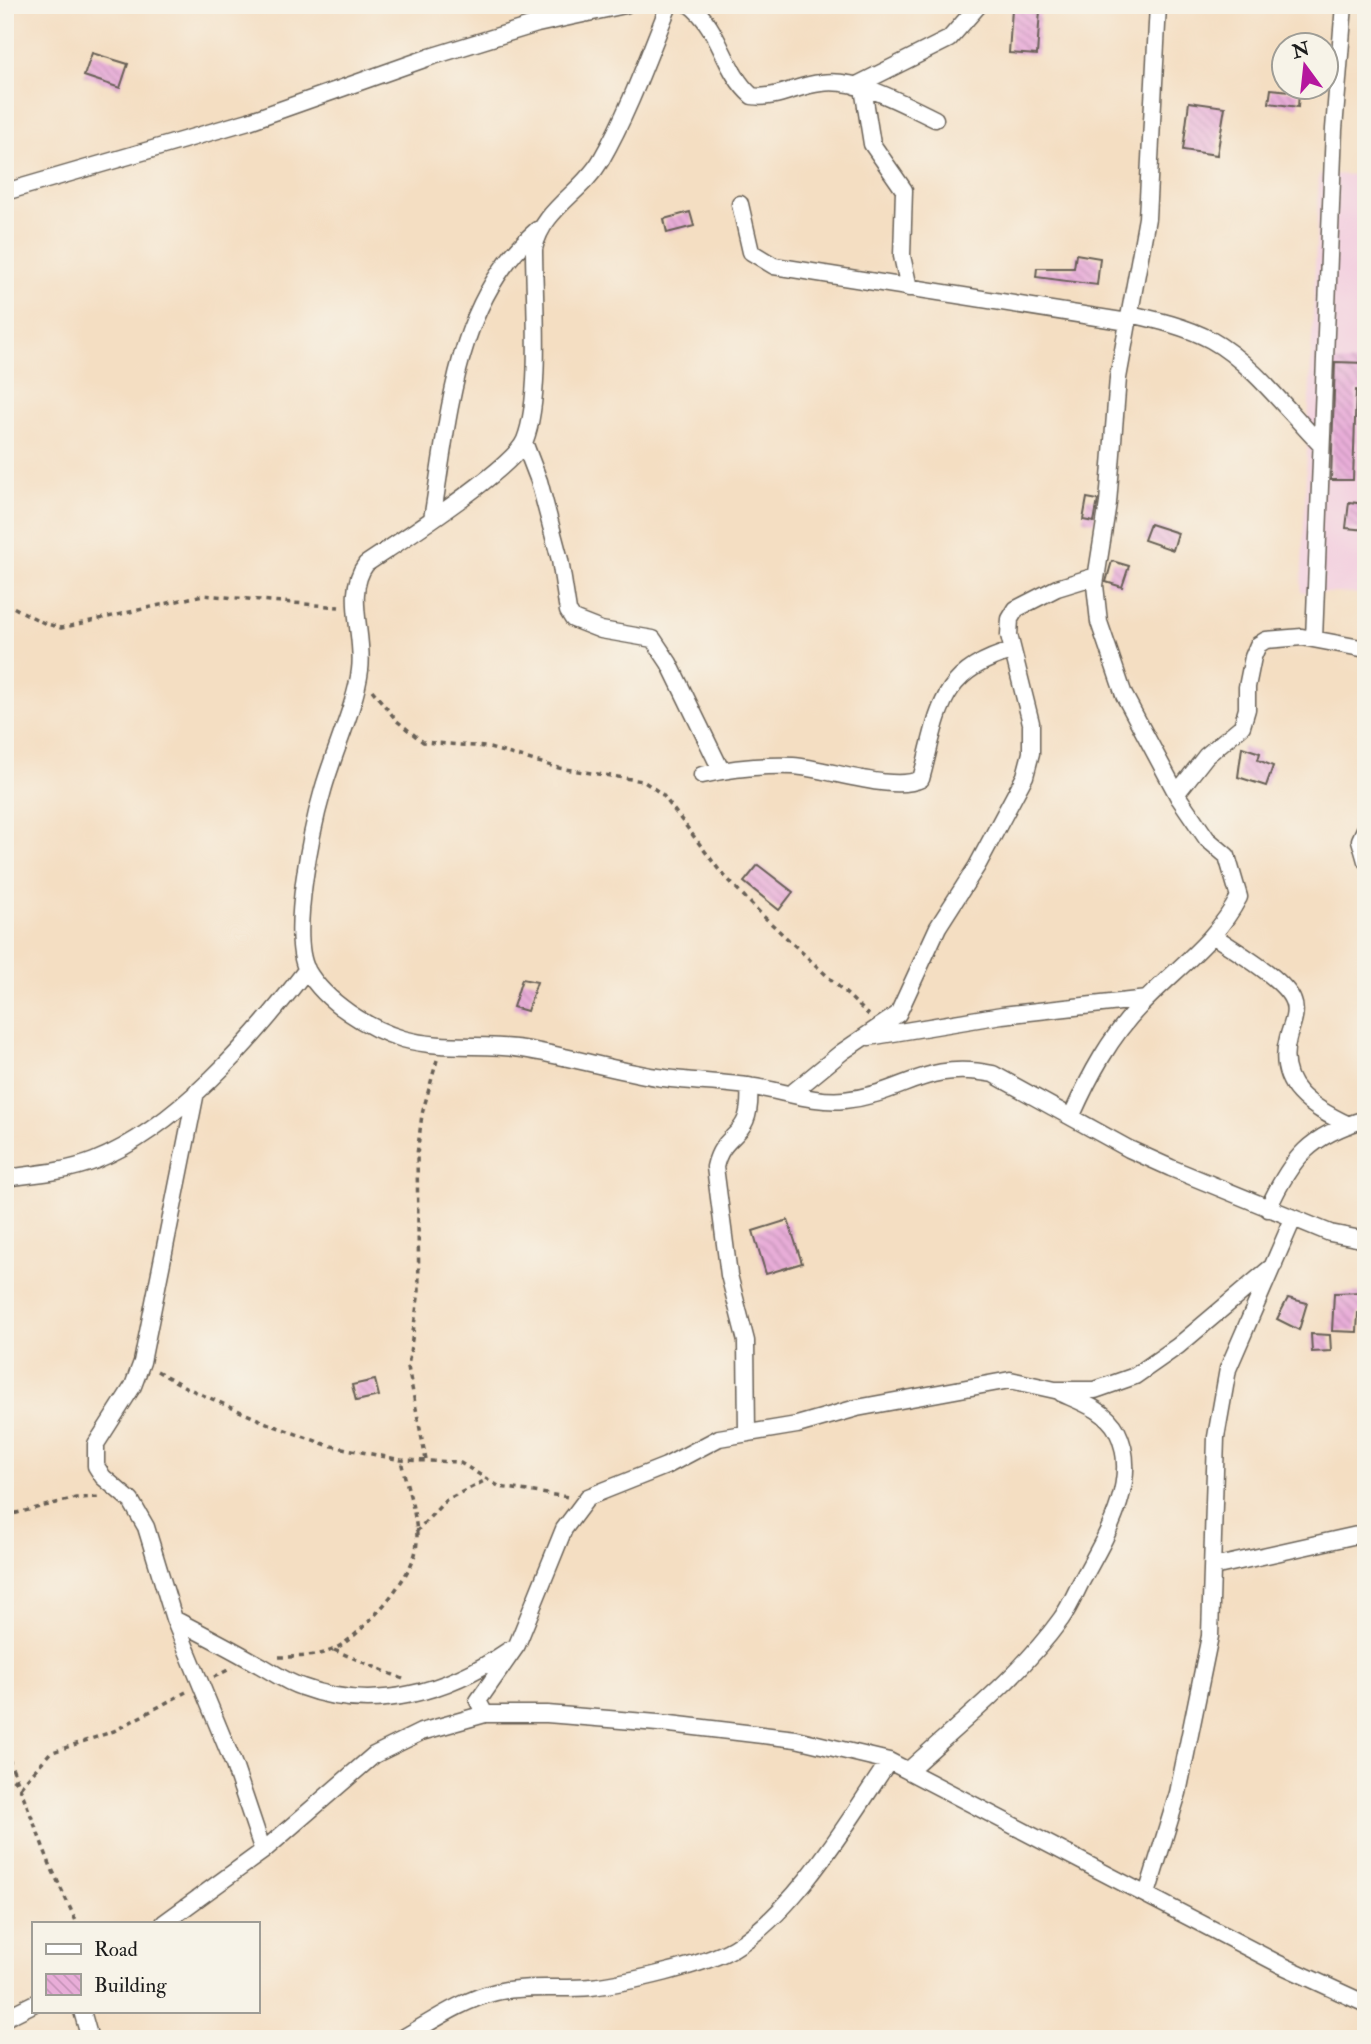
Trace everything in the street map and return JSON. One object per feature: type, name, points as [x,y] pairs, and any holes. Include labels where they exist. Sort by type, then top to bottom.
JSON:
[{"type":"street","points":[[5,192],[249,121],[430,57],[524,29],[625,5]]},
{"type":"street","points":[[432,519],[459,366],[471,325],[494,278],[522,243],[600,163],[635,91],[669,5]]},
{"type":"street","points":[[691,5],[707,21],[736,78],[752,96],[774,96],[820,83],[842,82],[935,119]]},
{"type":"street","points":[[859,87],[949,39],[979,5]]},
{"type":"street","points":[[1072,1115],[1095,1063],[1147,999],[1214,936],[1239,897],[1227,856],[1207,839],[1177,793],[1124,695],[1107,652],[1099,622],[1096,576],[1108,503],[1118,378],[1147,218],[1158,5]]},
{"type":"street","points":[[1314,639],[1334,129],[1344,5]]},
{"type":"street","points":[[859,87],[872,144],[904,190],[902,256],[909,288]]},
{"type":"street","points":[[740,204],[749,245],[756,258],[774,266],[909,288],[1158,320],[1211,340],[1240,360],[1320,444]]},
{"type":"street","points":[[537,230],[534,249],[534,361],[524,442],[539,481],[560,560],[568,611],[573,619],[601,630],[653,639],[666,656],[721,770]]},
{"type":"street","points":[[524,442],[501,466],[432,519],[366,564],[359,573],[357,609],[360,670],[327,773],[308,854],[301,943],[307,969],[330,998],[371,1026],[404,1039],[442,1045],[499,1045],[654,1077],[749,1086],[841,1101],[873,1096],[916,1077],[945,1069],[970,1069],[993,1074],[1072,1115],[1129,1149],[1293,1219],[1330,1233],[1366,1240]]},
{"type":"street","points":[[792,1093],[862,1038],[898,1014],[938,927],[977,866],[1025,776],[1031,753],[1031,723],[1012,651],[1010,619],[1016,609],[1058,588],[1096,576]]},
{"type":"street","points":[[1177,793],[1206,756],[1242,726],[1248,709],[1247,687],[1258,645],[1282,638],[1314,639],[1366,649]]},
{"type":"street","points":[[702,775],[721,770],[794,766],[894,784],[914,783],[921,779],[943,702],[960,675],[977,663],[1012,651]]},
{"type":"street","points":[[1366,827],[1360,839],[1366,861]]},
{"type":"street","points":[[1214,936],[1288,992],[1295,1012],[1286,1048],[1285,1072],[1291,1083],[1308,1101],[1349,1125]]},
{"type":"street","points":[[5,1178],[63,1170],[94,1161],[124,1146],[196,1092],[259,1031],[307,969]]},
{"type":"street","points":[[862,1038],[1002,1015],[1147,999]]},
{"type":"street","points":[[747,1433],[746,1341],[730,1275],[715,1167],[719,1150],[741,1132],[749,1118],[749,1086]]},
{"type":"street","points":[[196,1092],[142,1362],[133,1386],[102,1434],[94,1455],[96,1466],[103,1477],[131,1500],[146,1527],[174,1619],[234,1765],[263,1851]]},
{"type":"street","points":[[1268,1209],[1286,1170],[1314,1142],[1366,1119]]},
{"type":"street","points":[[1147,1894],[1178,1793],[1210,1636],[1216,1437],[1228,1369],[1293,1219]]},
{"type":"street","points":[[1055,1390],[1095,1390],[1135,1376],[1178,1346],[1274,1265]]},
{"type":"street","points":[[485,1714],[478,1701],[517,1645],[564,1529],[588,1497],[666,1466],[719,1438],[797,1425],[857,1408],[1010,1380],[1055,1390],[1096,1408],[1117,1430],[1125,1455],[1122,1491],[1105,1539],[1061,1619],[1021,1663],[909,1770]]},
{"type":"street","points":[[1213,1567],[1366,1533]]},
{"type":"street","points":[[174,1619],[300,1687],[342,1699],[386,1699],[432,1690],[475,1673],[517,1645]]},
{"type":"street","points":[[165,1922],[263,1851],[374,1755],[421,1732],[485,1714],[547,1714],[670,1724],[796,1739],[890,1761],[1279,1964],[1366,2004]]},
{"type":"street","points":[[401,2039],[470,2001],[496,1992],[592,1987],[669,1971],[733,1949],[773,1919],[834,1842],[890,1761]]},
{"type":"street","points":[[5,2018],[32,2004]]},
{"type":"street","points":[[82,2012],[90,2039]]},
{"type":"path","points":[[5,603],[44,623],[61,628],[203,595],[357,609]]},
{"type":"path","points":[[360,670],[397,721],[423,742],[486,747],[559,768],[643,781],[662,794],[719,870],[847,998],[882,1025]]},
{"type":"path","points":[[426,1461],[408,1367],[419,1291],[416,1192],[422,1114],[442,1045]]},
{"type":"path","points":[[142,1362],[187,1388],[269,1424],[327,1445],[401,1460],[459,1462],[486,1480],[517,1491],[588,1497]]},
{"type":"path","points":[[276,1657],[317,1655],[334,1650],[363,1625],[410,1568],[416,1549],[416,1532],[401,1460]]},
{"type":"path","points":[[416,1532],[446,1500],[486,1480]]},
{"type":"path","points":[[5,1516],[76,1498],[131,1500]]},
{"type":"path","points":[[334,1650],[432,1690]]},
{"type":"path","points":[[21,1786],[50,1753],[114,1731],[200,1684],[252,1661]]},
{"type":"path","points":[[5,1749],[51,1867],[77,1922]]},
{"type":"path","points":[[5,1772],[21,1786]]},
{"type":"shaded area","points":[[1319,174],[1366,175],[1366,594],[1301,592]]},
{"type":"building","points":[[1012,9],[1040,10],[1037,55],[1009,53]]},
{"type":"building","points":[[92,53],[128,64],[120,88],[84,76]]},
{"type":"building","points":[[1270,96],[1270,102],[1298,102],[1298,107],[1269,103]]},
{"type":"building","points":[[1189,102],[1225,107],[1217,155],[1183,150]]},
{"type":"building","points":[[690,212],[694,226],[667,233],[664,219]]},
{"type":"building","points":[[1076,254],[1100,258],[1097,285],[1036,277],[1037,268],[1074,268]]},
{"type":"building","points":[[1335,362],[1366,363],[1366,391],[1356,390],[1353,480],[1331,480]]},
{"type":"building","points":[[1087,498],[1098,500],[1094,522],[1083,520]]},
{"type":"building","points":[[1349,502],[1366,504],[1366,530],[1346,528]]},
{"type":"building","points":[[1150,524],[1178,533],[1173,550],[1144,540]]},
{"type":"building","points":[[1112,561],[1129,566],[1122,587],[1106,582]]},
{"type":"building","points":[[1242,747],[1260,753],[1258,760],[1273,766],[1266,786],[1238,777]]},
{"type":"building","points":[[758,865],[793,892],[779,910],[744,882]]},
{"type":"building","points":[[522,979],[537,982],[527,1011],[513,1007]]},
{"type":"building","points":[[788,1220],[802,1263],[766,1274],[753,1231]]},
{"type":"building","points":[[1365,1292],[1366,1313],[1358,1313],[1357,1332],[1332,1331],[1334,1293]]},
{"type":"building","points":[[1288,1298],[1307,1303],[1299,1330],[1277,1319]]},
{"type":"building","points":[[1311,1334],[1330,1335],[1331,1351],[1312,1352]]},
{"type":"building","points":[[375,1380],[379,1396],[356,1401],[352,1385]]}]
